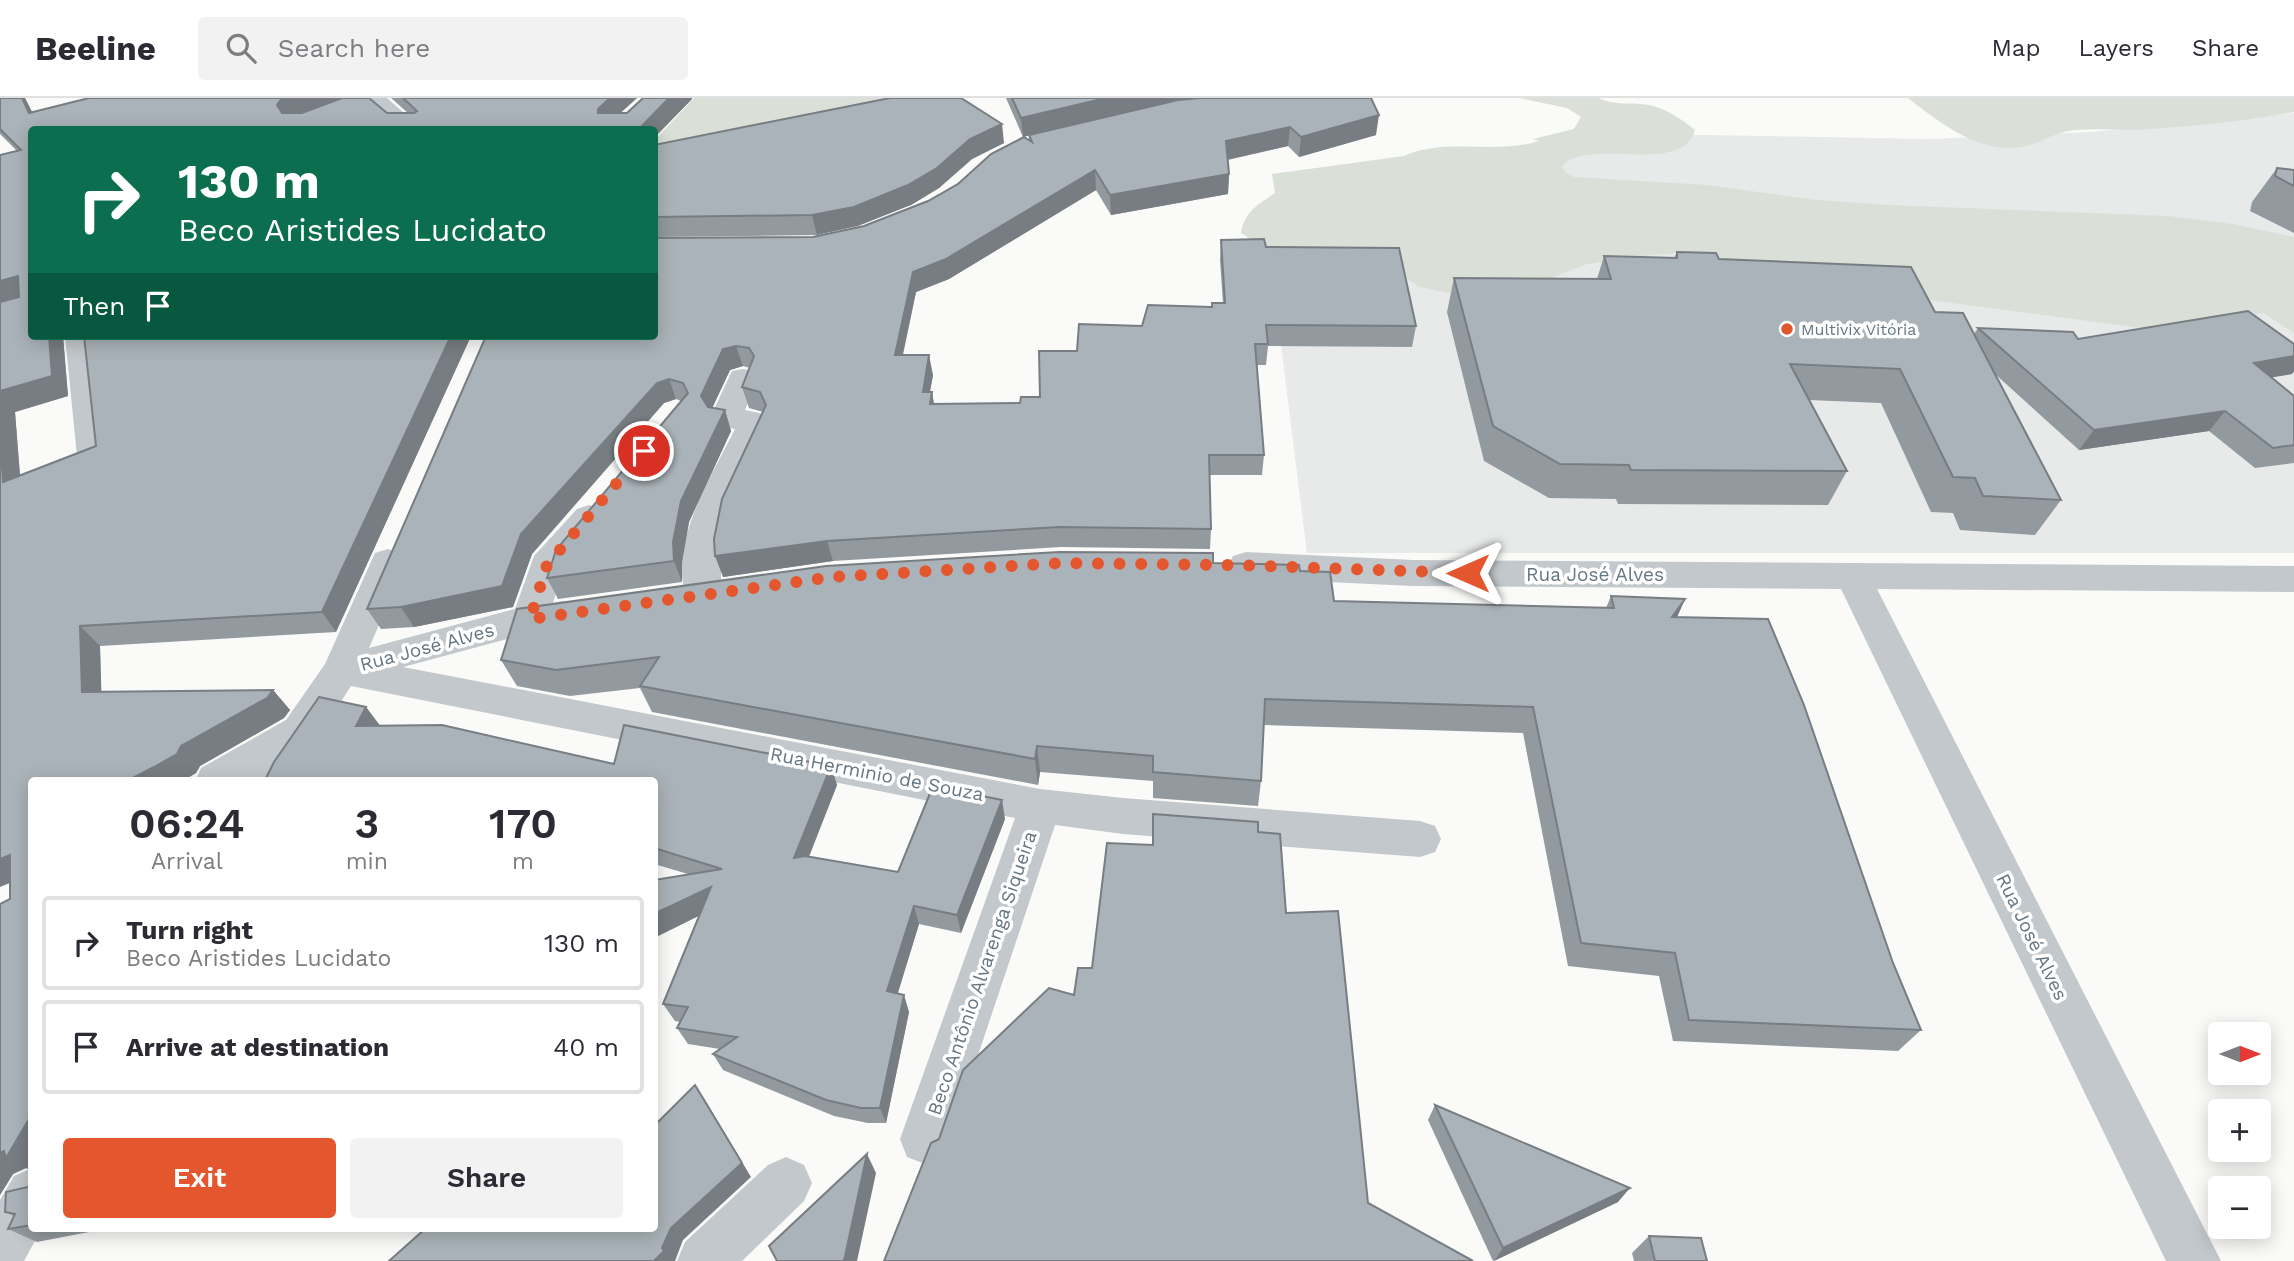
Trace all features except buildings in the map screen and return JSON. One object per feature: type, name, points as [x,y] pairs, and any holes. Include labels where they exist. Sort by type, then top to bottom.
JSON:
[{"type":"street","points":[[349,107],[373,98],[406,126]]},
{"type":"street","points":[[80,340],[93,456]]},
{"type":"street","points":[[742,590],[690,598],[701,559],[705,528],[718,493],[754,424],[753,421],[726,418],[743,378]]},
{"type":"street","points":[[530,619],[547,565],[607,496]]},
{"type":"street","points":[[270,777],[341,670],[400,534]]},
{"type":"street","name":"Rua José Alves","points":[[1208,565],[1413,573],[2294,579]]},
{"type":"street","name":"Rua José Alves","points":[[1852,575],[2194,1261]]},
{"type":"street","name":"Rua José Alves","points":[[341,670],[530,619],[597,610]]},
{"type":"street","name":"Rua Herminio de Souza","points":[[341,670],[1040,806],[1123,816],[1420,839]]},
{"type":"street","points":[[221,777],[300,729]]},
{"type":"street","name":"Beco Antônio Alvarenga Siqueira","points":[[925,1139],[1040,806]]},
{"type":"street","points":[[704,1261],[786,1184]]},
{"type":"street","points":[[0,1252],[28,1201]]},
{"type":"shaded area","points":[[694,98],[942,98],[658,173],[658,137]]},
{"type":"shaded area","points":[[1519,98],[1598,98],[1617,103],[1649,105],[1674,115],[1695,130],[1686,144],[1672,151],[1654,154],[1593,154],[1575,158],[1562,166],[1565,172],[1574,177],[1707,185],[1816,200],[1889,205],[2168,216],[2232,224],[2294,237],[2294,333],[2263,313],[2157,330],[1875,293],[1825,274],[1680,253],[1587,264],[1559,275],[1544,285],[1507,293],[1448,293],[1420,287],[1395,271],[1348,282],[1260,245],[1241,233],[1249,214],[1275,193],[1272,174],[1404,156],[1436,148],[1523,145],[1539,141],[1533,139],[1574,129],[1581,117],[1567,108]]},
{"type":"shaded area","points":[[1908,98],[2294,98],[2294,112],[2240,121],[2141,130],[2075,130],[2030,145],[2010,148],[1985,144],[1961,135]]},
{"type":"shaded area","name":"Multivix Vitória","points":[[2294,113],[2294,553],[1307,553],[1277,312],[1595,133],[1929,139],[2090,132]]},
{"type":"place","name":"Multivix Vitória","points":[[1787,329]]},
{"type":"route","points":[[644,451],[547,565],[530,619],[833,577],[1061,563],[1234,565],[1468,573]]}]
